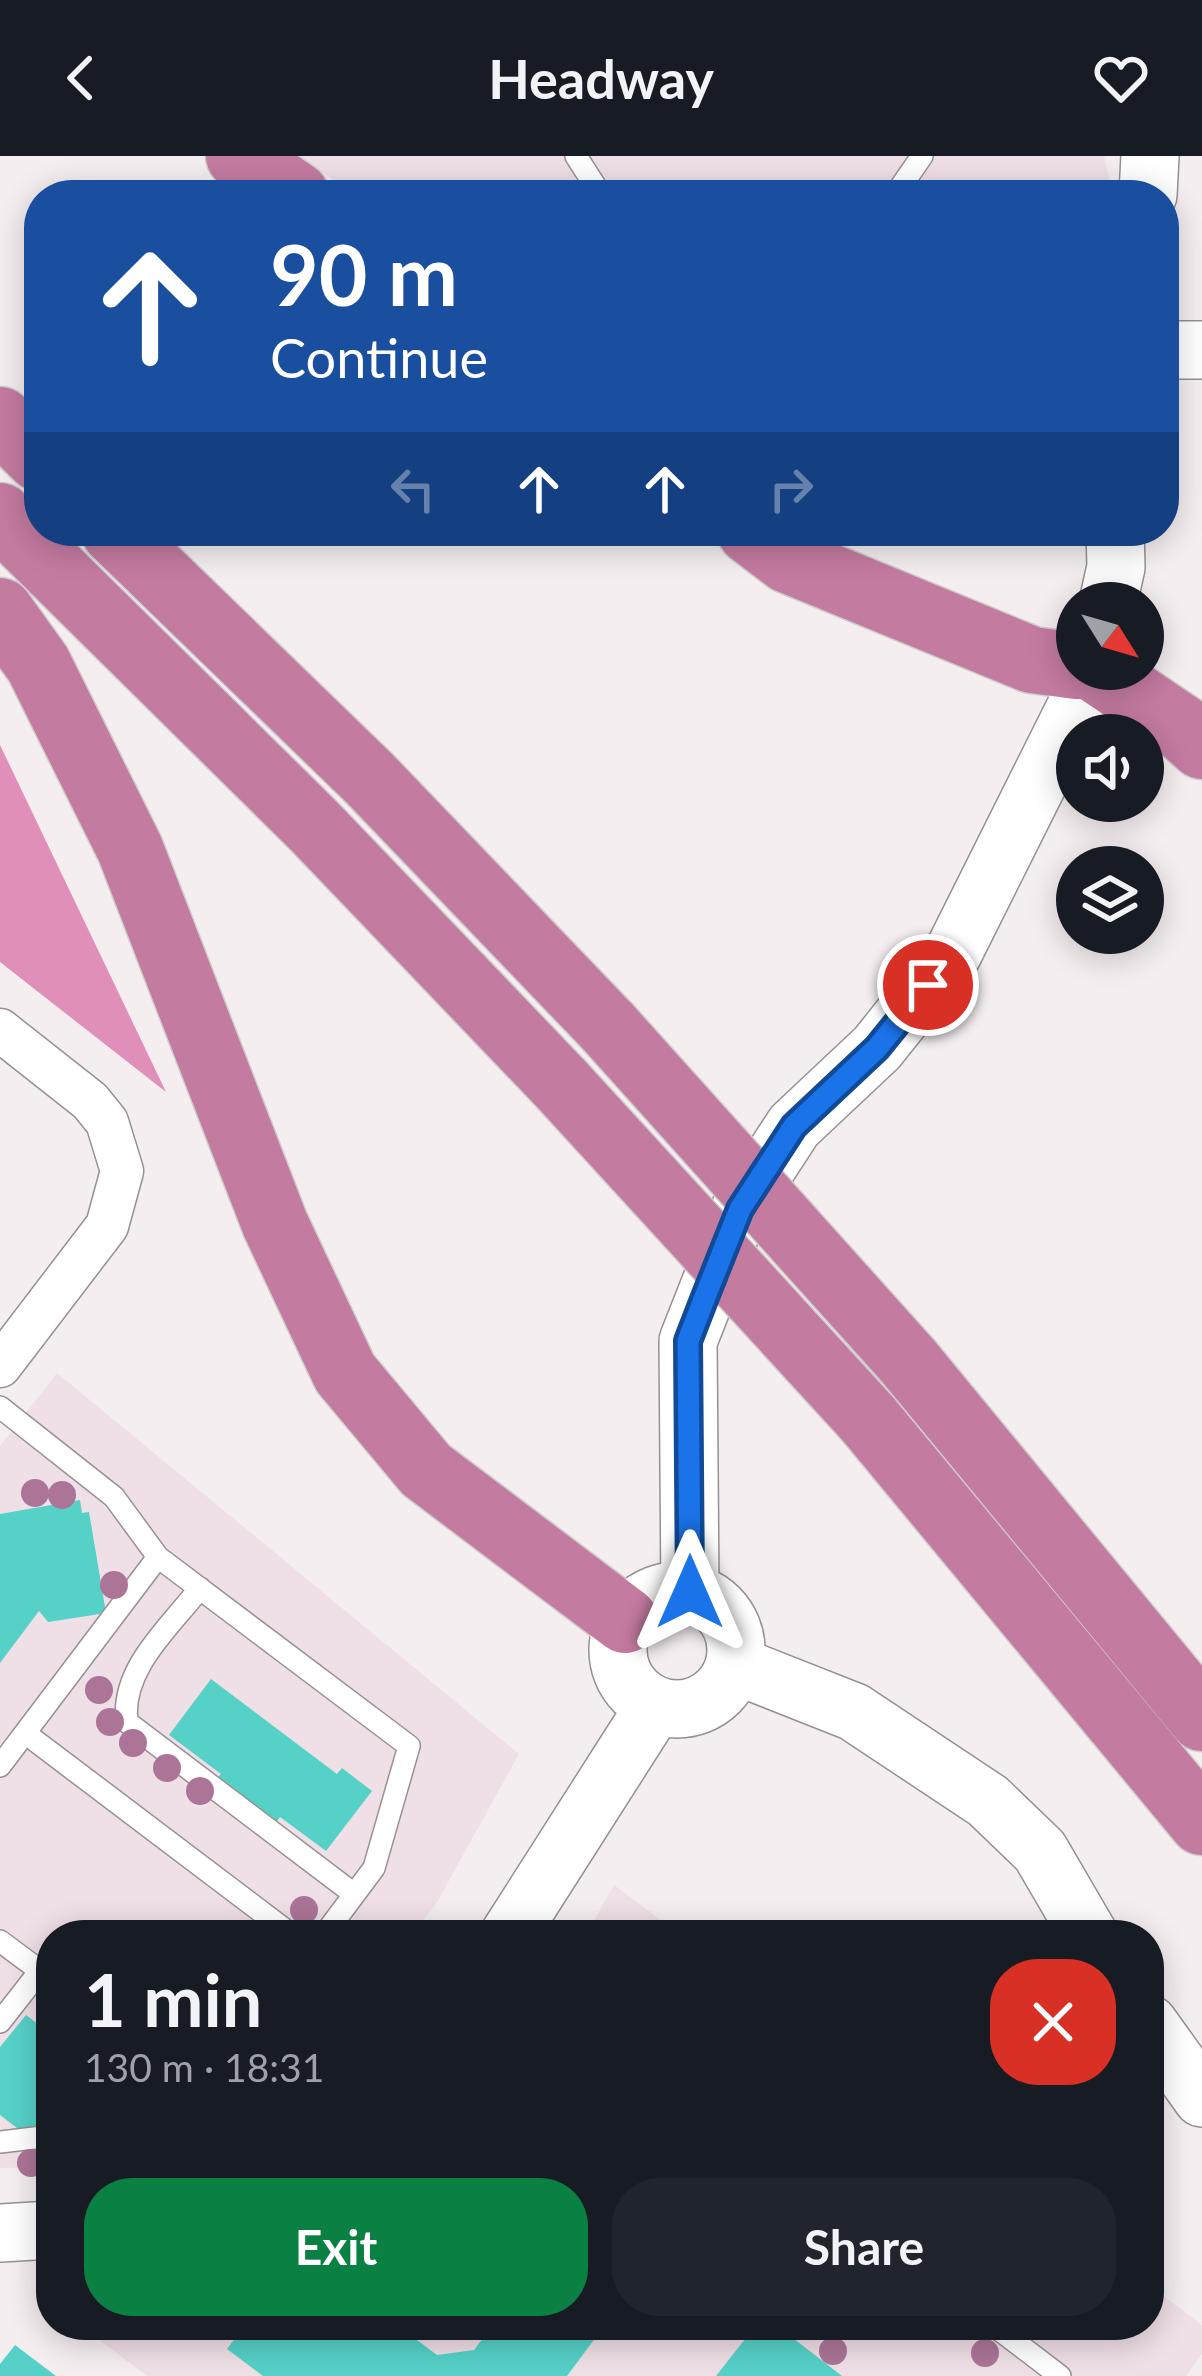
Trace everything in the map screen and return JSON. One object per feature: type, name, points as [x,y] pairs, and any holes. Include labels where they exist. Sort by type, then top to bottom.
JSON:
[{"type":"highway","points":[[239,156],[274,180]]},
{"type":"highway","points":[[0,420],[24,443]]},
{"type":"highway","points":[[0,516],[24,540]]},
{"type":"highway","points":[[30,546],[298,811],[561,1084],[868,1419],[1202,1822]]},
{"type":"highway","points":[[129,546],[370,779],[608,1028],[908,1361],[1202,1718]]},
{"type":"highway","points":[[770,546],[788,560],[1032,660],[1056,663]]},
{"type":"highway","points":[[0,611],[38,664],[130,849],[274,1223],[345,1373],[426,1470],[625,1620]]},
{"type":"highway","points":[[1126,690],[1202,746]]},
{"type":"street","points":[[1113,582],[1115,546]]},
{"type":"street","points":[[690,1592],[688,1341],[740,1209],[794,1126],[877,1048],[953,953],[1084,690]]},
{"type":"street","points":[[0,1030],[90,1101],[107,1122],[122,1171],[106,1226],[0,1366]]},
{"type":"street","points":[[690,1592],[708,1599],[732,1628],[735,1665],[712,1698],[675,1710],[655,1706],[624,1679],[617,1660],[618,1639],[625,1620],[653,1594],[690,1592]]},
{"type":"street","points":[[735,1665],[854,1712],[988,1801],[1040,1851],[1080,1920]]},
{"type":"street","points":[[519,1920],[655,1706]]},
{"type":"street","points":[[1164,2045],[1202,2098]]},
{"type":"street","points":[[0,2233],[36,2231]]},
{"type":"lane","points":[[0,1407],[114,1497],[158,1557],[409,1746],[374,1868],[335,1920]]},
{"type":"lane","points":[[0,1766],[158,1557]]},
{"type":"lane","points":[[200,1588],[131,1676],[124,1701],[127,1722],[354,1894]]},
{"type":"lane","points":[[25,1733],[272,1920]]},
{"type":"lane","points":[[0,1941],[36,1968]]},
{"type":"lane","points":[[0,2023],[36,1985]]},
{"type":"lane","points":[[0,2142],[36,2138]]},
{"type":"lane","points":[[1013,2340],[1060,2376]]},
{"type":"shaded area","points":[[299,156],[1104,156],[1110,180],[333,180]]},
{"type":"shaded area","points":[[0,745],[166,1092],[0,962]]},
{"type":"shaded area","points":[[57,1373],[519,1754],[424,1920],[36,1920],[36,2167],[0,2168],[0,1446]]},
{"type":"shaded area","points":[[614,1885],[661,1920],[594,1920]]},
{"type":"shaded area","points":[[1164,2296],[1202,2325],[1202,2354],[1186,2376],[147,2376],[99,2340],[1164,2340]]},
{"type":"building","points":[[80,1500],[82,1513],[89,1512],[106,1613],[48,1622],[39,1611],[0,1663],[0,1514]]},
{"type":"building","points":[[211,1679],[337,1774],[342,1768],[372,1791],[326,1851],[280,1817],[276,1823],[169,1735]]},
{"type":"building","points":[[26,2015],[36,2023],[36,2130],[21,2131],[0,2115],[0,2047]]},
{"type":"building","points":[[234,2340],[417,2340],[437,2355],[474,2350],[482,2340],[594,2340],[567,2376],[263,2376],[227,2349]]},
{"type":"building","points":[[744,2340],[795,2340],[842,2376],[716,2376]]},
{"type":"building","points":[[15,2345],[56,2376],[0,2376],[0,2364]]},
{"type":"route","points":[[690,1592],[688,1341],[705,1297],[740,1209],[794,1126],[877,1048],[928,985]]}]
